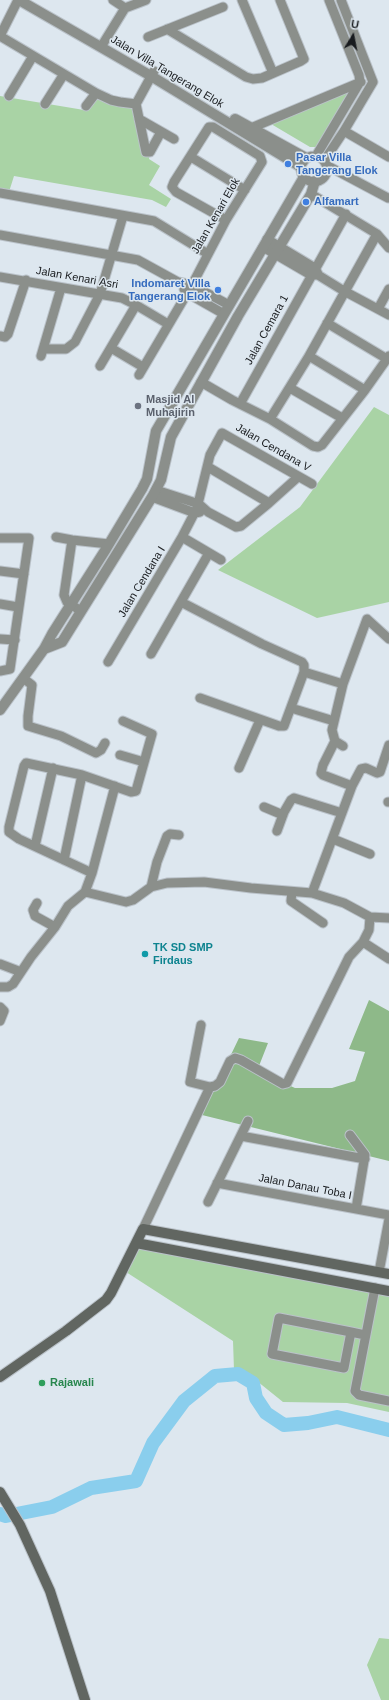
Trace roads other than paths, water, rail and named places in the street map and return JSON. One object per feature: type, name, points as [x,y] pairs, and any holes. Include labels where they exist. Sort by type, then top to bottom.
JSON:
[{"type":"main road","points":[[0,1377],[66,1332],[106,1300],[112,1293],[143,1229],[384,1273]]},
{"type":"main road","points":[[136,1243],[389,1290]]},
{"type":"main road","points":[[360,1285],[364,1269]]},
{"type":"main road","points":[[0,1492],[20,1525],[50,1591],[85,1700]]},
{"type":"street","points":[[114,0],[125,8]]},
{"type":"street","points":[[102,45],[125,8],[146,0]]},
{"type":"street","points":[[242,0],[273,73]]},
{"type":"street","points":[[167,29],[246,77],[258,79],[304,59],[280,0]]},
{"type":"street","points":[[315,162],[360,82],[359,75],[329,0]]},
{"type":"street","points":[[340,0],[374,82]]},
{"type":"street","points":[[27,2],[11,16],[0,36],[111,100],[136,104]]},
{"type":"street","name":"Jalan Villa Tangerang Elok","points":[[27,2],[248,130],[315,162]]},
{"type":"street","points":[[148,37],[223,7]]},
{"type":"street","points":[[9,96],[33,56]]},
{"type":"street","points":[[45,104],[64,74]]},
{"type":"street","points":[[153,74],[136,104],[146,152],[150,152],[161,132]]},
{"type":"street","points":[[248,130],[360,82],[374,82]]},
{"type":"street","points":[[0,710],[44,650],[70,604],[108,546],[145,484],[156,431],[304,177],[315,162],[344,131],[374,82]]},
{"type":"street","points":[[86,106],[96,92]]},
{"type":"street","points":[[139,119],[174,139]]},
{"type":"street","name":"Jalan Kenari Elok","points":[[111,348],[141,371],[190,289],[226,220],[262,162],[260,156],[209,127],[190,157]]},
{"type":"street","points":[[344,131],[389,157]]},
{"type":"street","points":[[226,220],[176,192],[172,188],[174,182],[190,157],[245,190]]},
{"type":"street","points":[[304,177],[307,180],[315,181],[324,176],[315,162]]},
{"type":"street","points":[[315,162],[388,198]]},
{"type":"street","points":[[44,650],[62,642],[154,493],[161,480],[170,437],[276,249],[310,194],[315,181]]},
{"type":"street","points":[[0,193],[154,221],[208,254]]},
{"type":"street","points":[[310,194],[346,214],[377,234],[389,248]]},
{"type":"street","name":"Jalan Cemara 1","points":[[240,404],[315,273],[346,214]]},
{"type":"street","points":[[61,288],[42,353],[66,349],[75,342],[100,294],[113,255],[123,216]]},
{"type":"street","points":[[270,419],[290,388],[377,234]]},
{"type":"street","points":[[0,235],[138,260],[238,316]]},
{"type":"street","points":[[265,243],[344,291],[389,316]]},
{"type":"street","name":"Jalan Kenari Asri","points":[[0,277],[26,280],[61,288],[122,298],[168,324]]},
{"type":"street","points":[[0,336],[5,337],[8,334],[26,280]]},
{"type":"street","points":[[378,309],[389,289]]},
{"type":"street","points":[[100,366],[136,305]]},
{"type":"street","points":[[201,382],[270,419],[313,446],[322,445],[365,390],[388,357],[327,323]]},
{"type":"street","points":[[308,356],[365,390]]},
{"type":"street","points":[[290,388],[342,418]]},
{"type":"street","points":[[156,431],[170,437]]},
{"type":"street","name":"Jalan Cendana I","points":[[108,662],[182,537],[197,508],[211,450],[222,433]]},
{"type":"street","name":"Jalan Cendana V","points":[[222,433],[312,484]]},
{"type":"street","points":[[208,467],[269,503]]},
{"type":"street","points":[[154,493],[208,512],[236,527],[241,526],[269,503],[298,476]]},
{"type":"street","points":[[56,537],[108,546],[117,555]]},
{"type":"street","points":[[182,537],[221,560]]},
{"type":"street","points":[[0,538],[29,538],[10,669],[8,671],[0,671]]},
{"type":"street","points":[[72,540],[64,595],[70,604],[81,611]]},
{"type":"street","points":[[151,654],[209,553]]},
{"type":"street","points":[[0,571],[24,574]]},
{"type":"street","points":[[79,590],[91,597]]},
{"type":"street","points":[[181,602],[262,644],[302,662],[304,665],[304,672],[283,726],[260,720],[200,698]]},
{"type":"street","points":[[0,604],[18,607]]},
{"type":"street","points":[[352,786],[323,775],[321,773],[322,765],[339,743],[332,730],[334,721],[343,684],[367,619],[389,639]]},
{"type":"street","points":[[0,639],[14,640]]},
{"type":"street","points":[[304,672],[343,684]]},
{"type":"street","points":[[23,678],[32,685],[28,726],[61,736],[96,753],[100,752],[105,743]]},
{"type":"street","points":[[291,708],[334,721]]},
{"type":"street","points":[[239,768],[260,720]]},
{"type":"street","points":[[92,873],[11,834],[9,827],[25,764],[29,762],[82,775],[131,792],[136,791],[152,733],[123,721]]},
{"type":"street","points":[[312,893],[323,860],[352,786],[362,768],[378,773],[381,771],[386,765],[389,745]]},
{"type":"street","points":[[120,754],[144,762]]},
{"type":"street","points":[[36,846],[53,768]]},
{"type":"street","points":[[64,860],[82,775]]},
{"type":"street","points":[[0,987],[6,988],[12,986],[55,927],[71,902],[85,892],[92,873],[115,786]]},
{"type":"street","points":[[277,831],[290,800],[295,798],[342,813]]},
{"type":"street","points":[[264,807],[283,816]]},
{"type":"street","points":[[151,887],[157,862],[167,836],[171,834],[179,835]]},
{"type":"street","points":[[332,839],[370,854]]},
{"type":"street","points":[[85,892],[126,902],[133,900],[151,887],[167,883],[204,882],[251,888],[312,893],[344,902],[370,917],[389,918]]},
{"type":"street","points":[[292,892],[291,901],[323,923]]},
{"type":"street","points":[[37,904],[33,910],[35,916],[55,927]]},
{"type":"street","points":[[200,1025],[190,1082],[210,1087],[216,1086],[220,1082],[230,1061],[235,1058],[283,1084],[288,1083],[349,957],[363,942],[369,930],[370,917]]},
{"type":"street","points":[[363,942],[389,959]]},
{"type":"street","points":[[0,964],[21,972]]},
{"type":"street","points":[[0,1007],[4,1011],[0,1021]]},
{"type":"street","points":[[143,1229],[210,1087]]},
{"type":"street","points":[[208,1202],[248,1121]]},
{"type":"street","points":[[350,1135],[365,1155],[356,1209]]},
{"type":"street","points":[[241,1136],[365,1160]]},
{"type":"street","name":"Jalan Danau Toba I","points":[[217,1183],[389,1215]]},
{"type":"street","points":[[384,1273],[389,1219]]},
{"type":"street","points":[[375,1288],[355,1392],[359,1395],[389,1401]]},
{"type":"street","points":[[351,1332],[344,1368],[272,1354],[279,1318],[351,1332],[365,1335]]},
{"type":"waterway","points":[[0,1514],[6,1516],[52,1507],[91,1488],[136,1481],[153,1443],[184,1401],[215,1376],[238,1374],[253,1383],[256,1398],[266,1413],[284,1425],[308,1423],[337,1417],[389,1430]]},
{"type":"place","name":"Pasar Villa Tangerang Elok","points":[[288,164]]},
{"type":"place","name":"Alfamart","points":[[306,202]]},
{"type":"place","name":"Indomaret Villa Tangerang Elok","points":[[218,290]]},
{"type":"place","name":"Masjid Al Muhajirin","points":[[138,406]]},
{"type":"place","name":"TK SD SMP Firdaus","points":[[145,954]]},
{"type":"place","name":"Rajawali","points":[[42,1383]]}]
